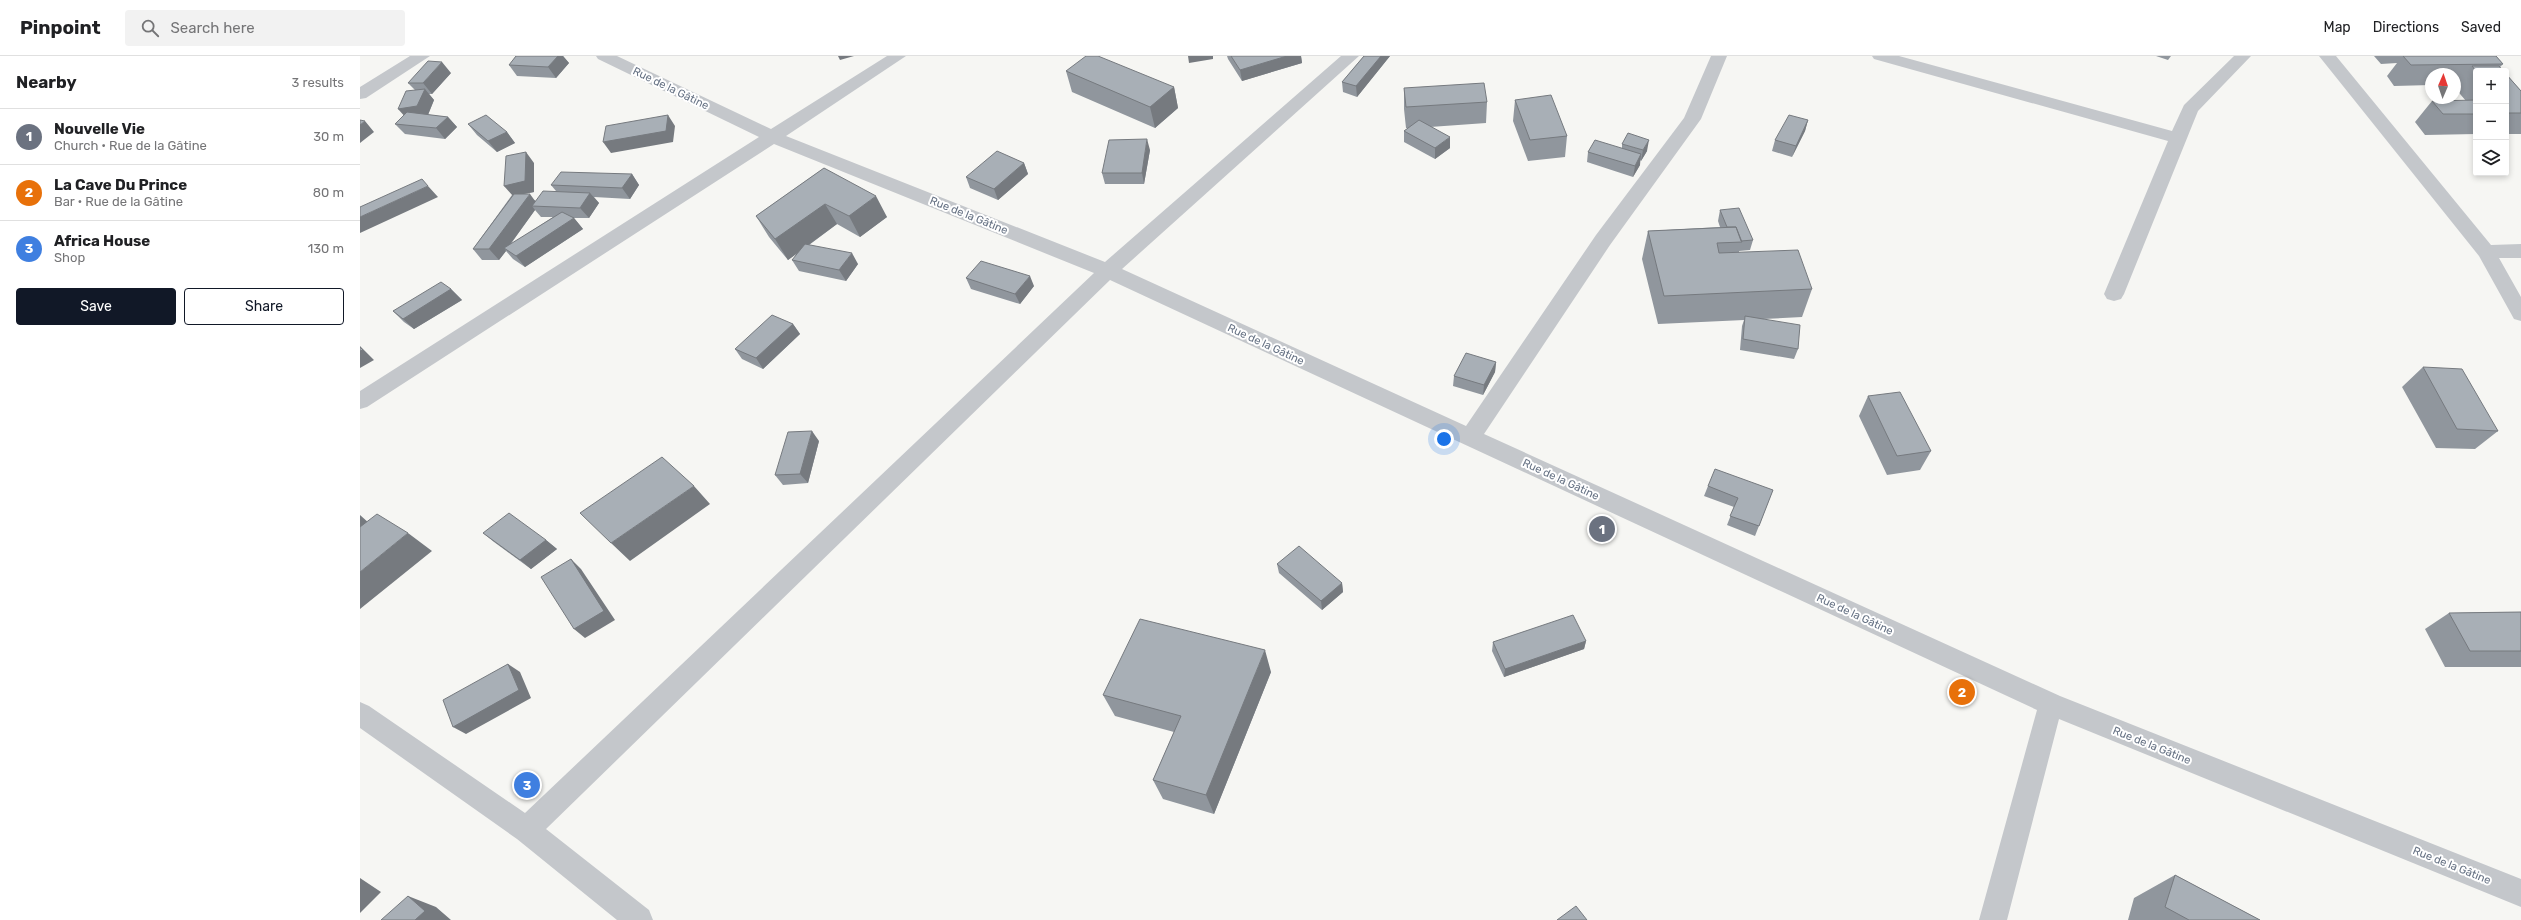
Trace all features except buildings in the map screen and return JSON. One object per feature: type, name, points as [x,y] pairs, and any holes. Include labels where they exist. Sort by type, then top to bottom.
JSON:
[{"type":"street","points":[[360,94],[422,56]]},
{"type":"street","name":"Rue de la Gâtine","points":[[604,56],[772,137],[1108,271],[2051,704],[2521,893]]},
{"type":"street","points":[[360,401],[898,56]]},
{"type":"street","points":[[526,830],[1108,271],[1351,56]]},
{"type":"street","points":[[1470,437],[1602,240],[1692,119],[1719,56]]},
{"type":"street","points":[[1880,56],[2178,138]]},
{"type":"street","points":[[2114,294],[2190,109],[2243,56]]},
{"type":"street","points":[[2327,56],[2486,252],[2521,314]]},
{"type":"street","points":[[2486,252],[2521,251]]},
{"type":"street","points":[[1993,920],[2051,704]]},
{"type":"street","points":[[360,714],[526,830],[639,920]]},
{"type":"place","name":"Nouvelle Vie","points":[[1602,529]]},
{"type":"place","name":"La Cave Du Prince","points":[[1962,692]]},
{"type":"place","name":"Africa House","points":[[527,785]]}]
